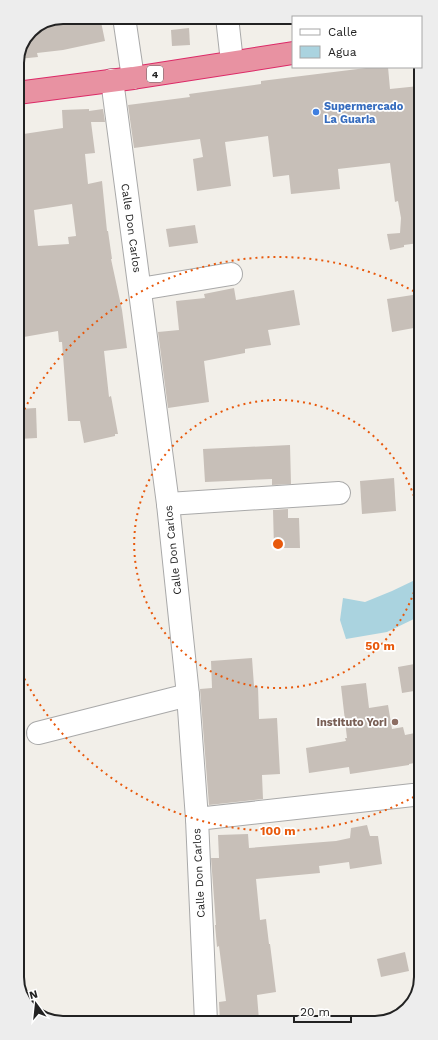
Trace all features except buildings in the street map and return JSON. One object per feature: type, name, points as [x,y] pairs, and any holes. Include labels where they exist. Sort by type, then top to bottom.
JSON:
[{"type":"highway","name":"4","points":[[24,92],[292,53]]},
{"type":"street","name":"Calle Don Carlos","points":[[124,24],[122,79],[140,289],[168,504],[188,696],[197,819],[206,1016]]},
{"type":"street","points":[[228,24],[232,62]]},
{"type":"street","points":[[140,289],[231,274]]},
{"type":"street","points":[[168,504],[339,493]]},
{"type":"street","points":[[38,732],[188,696]]},
{"type":"street","points":[[197,819],[414,795]]},
{"type":"water","points":[[414,580],[414,619],[387,632],[346,639],[340,620],[343,598],[365,602]]},
{"type":"place","name":"Supermercado La Guaria","points":[[316,112]]},
{"type":"place","name":"Instituto Yori","points":[[395,722]]}]
